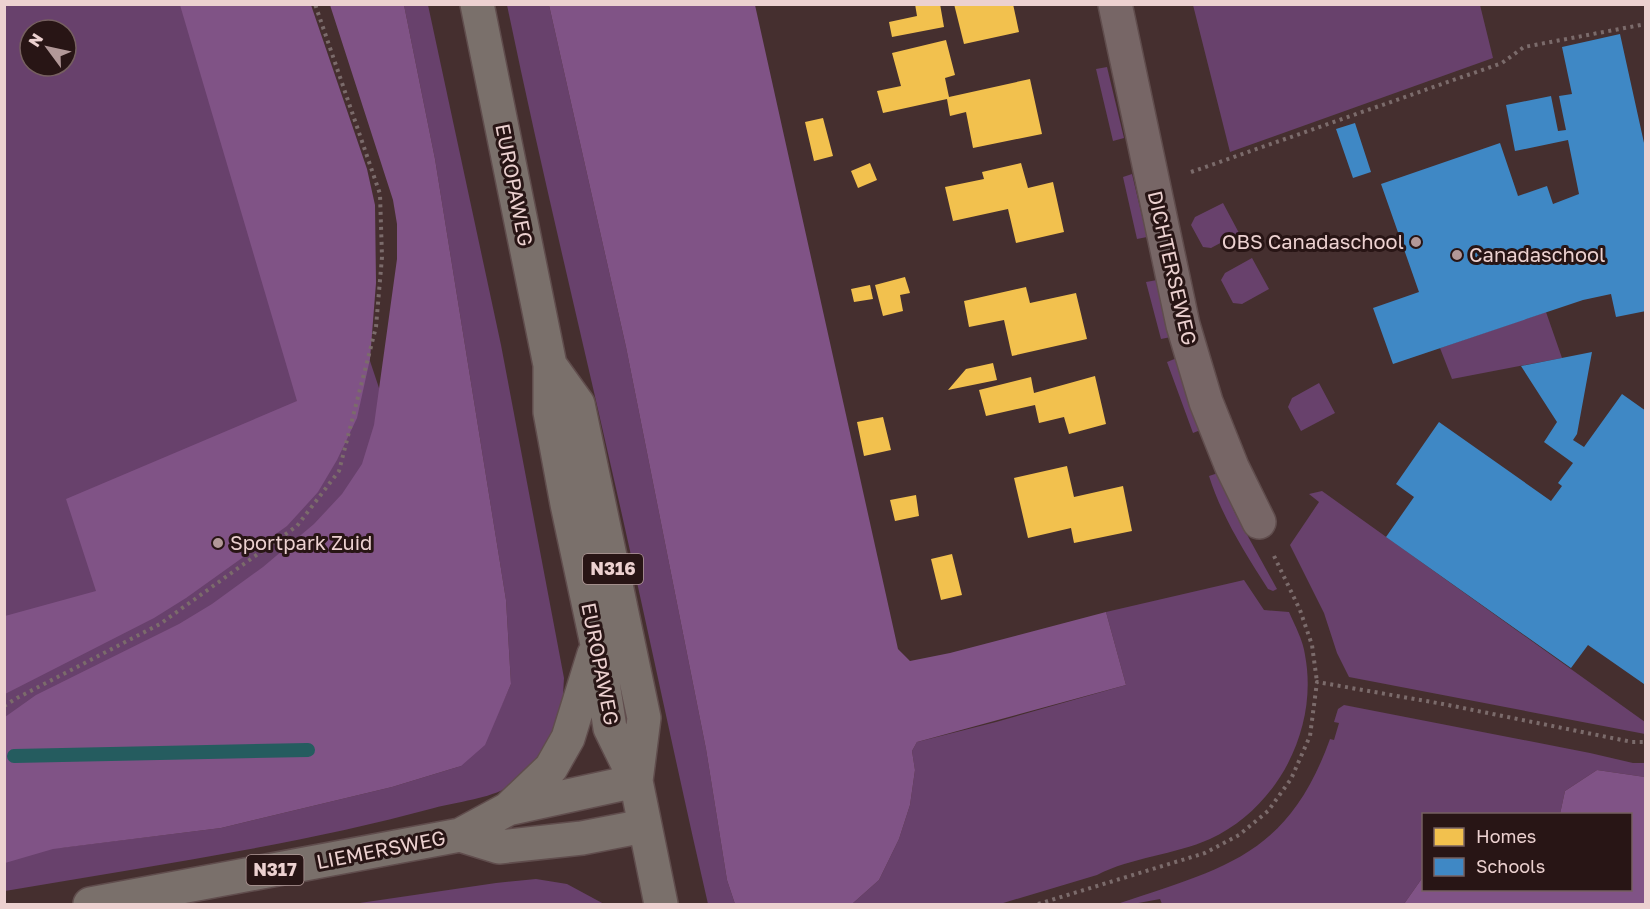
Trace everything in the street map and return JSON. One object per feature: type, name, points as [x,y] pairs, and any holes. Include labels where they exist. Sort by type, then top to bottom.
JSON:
[{"type":"main road","name":"EUROPAWEG","points":[[477,4],[550,365],[550,412],[597,644],[610,728],[636,781],[661,904]]},
{"type":"main road","name":"EUROPAWEG","points":[[550,365],[578,404],[644,718],[636,781]]},
{"type":"main road","points":[[508,809],[550,768],[568,738],[597,644]]},
{"type":"main road","name":"LIEMERSWEG","points":[[90,904],[460,835],[508,809],[636,781]]},
{"type":"main road","name":"LIEMERSWEG","points":[[460,835],[499,847],[582,838],[644,826]]},
{"type":"street","name":"DICHTERSEWEG","points":[[1115,4],[1183,325],[1206,402],[1232,467],[1259,522]]},
{"type":"path","points":[[4,706],[160,624],[297,526],[339,471],[376,327],[382,257],[380,194],[315,4]]},
{"type":"path","points":[[1154,186],[1235,155],[1502,63],[1524,47],[1646,24]]},
{"type":"path","points":[[1038,904],[1205,853],[1239,835],[1268,811],[1291,779],[1310,736],[1317,682],[1312,645],[1300,610],[1259,522]]},
{"type":"path","points":[[1317,682],[1443,704],[1623,740],[1646,742]]},
{"type":"shaded area","name":"Sportpark Zuid","points":[[4,5],[251,5],[492,726],[511,684],[506,600],[435,159],[404,5],[428,5],[501,345],[564,678],[557,727],[549,743],[532,766],[513,784],[495,793],[328,833],[167,864],[5,891]],"holes":[[[461,766],[392,787],[221,828],[59,848]]]},
{"type":"shaded area","points":[[180,5],[311,5],[367,169],[375,205],[376,283],[370,359],[357,418],[337,460],[318,492],[287,526],[154,618],[5,694],[5,616],[96,591],[66,499],[297,401]]},
{"type":"shaded area","points":[[330,5],[404,5],[435,159],[506,600],[511,684],[485,745],[461,766],[392,787],[221,828],[53,849],[5,863],[5,717],[36,695],[179,624],[212,604],[263,567],[314,524],[342,494],[362,464],[374,425],[397,259],[397,224],[393,200]]},
{"type":"shaded area","points":[[507,5],[549,5],[626,347],[706,749],[727,880],[735,904],[708,904]]},
{"type":"shaded area","points":[[549,5],[755,5],[898,649],[910,661],[950,653],[1106,612],[1126,685],[917,742],[912,751],[915,770],[910,805],[899,839],[879,880],[852,904],[735,904],[727,880],[706,749],[626,347]]},
{"type":"shaded area","points":[[1193,5],[1480,5],[1493,58],[1230,152]]},
{"type":"shaded area","points":[[1107,67],[1124,138],[1113,141],[1096,69]]},
{"type":"shaded area","points":[[1132,174],[1147,237],[1137,239],[1123,177]]},
{"type":"shaded area","points":[[1223,203],[1239,233],[1211,248],[1203,247],[1191,225],[1195,217]]},
{"type":"shaded area","points":[[1252,258],[1269,289],[1242,304],[1233,303],[1221,280],[1225,273]]},
{"type":"shaded area","points":[[1157,280],[1171,337],[1161,339],[1146,282]]},
{"type":"shaded area","points":[[1546,312],[1562,358],[1452,379],[1440,348]]},
{"type":"shaded area","points":[[1177,358],[1203,429],[1193,433],[1167,362]]},
{"type":"shaded area","points":[[1319,383],[1335,413],[1301,431],[1288,407],[1292,398]]},
{"type":"shaded area","points":[[1218,473],[1234,511],[1277,589],[1273,591],[1268,589],[1251,562],[1220,506],[1209,476]]},
{"type":"shaded area","points":[[1322,491],[1645,722],[1645,734],[1349,677],[1337,653],[1324,613],[1290,545],[1319,502],[1309,494]]},
{"type":"shaded area","points":[[1244,580],[1264,610],[1289,612],[1304,649],[1308,683],[1306,710],[1299,737],[1288,763],[1274,786],[1256,807],[1234,825],[1210,839],[1000,904],[852,904],[879,880],[899,839],[910,805],[915,770],[912,751],[917,742],[1126,685],[1106,612]]},
{"type":"shaded area","points":[[1344,705],[1633,763],[1645,763],[1645,777],[1597,770],[1565,791],[1560,813],[1422,813],[1422,878],[1404,904],[1162,904],[1160,899],[1133,904],[1117,904],[1220,867],[1248,852],[1272,833],[1294,809],[1313,778],[1330,739],[1334,740],[1339,723],[1334,722],[1338,709]]},
{"type":"shaded area","points":[[1597,770],[1645,777],[1645,904],[1404,904],[1422,878],[1422,891],[1632,891],[1632,813],[1560,813],[1565,791]]},
{"type":"shaded area","points":[[536,879],[567,884],[604,904],[353,904],[496,883]]},
{"type":"building: Homes","points":[[915,4],[940,4],[944,27],[892,37],[889,22],[917,16]]},
{"type":"building: Homes","points":[[954,4],[1013,4],[1019,32],[964,44]]},
{"type":"building: Homes","points":[[946,40],[955,75],[945,78],[949,97],[1030,79],[1042,134],[973,148],[966,112],[950,116],[947,99],[883,113],[877,91],[901,86],[892,53]]},
{"type":"building: Homes","points":[[823,118],[833,156],[814,161],[805,122]]},
{"type":"building: Homes","points":[[870,163],[877,180],[858,188],[851,171]]},
{"type":"building: Homes","points":[[1021,163],[1028,188],[1053,182],[1064,232],[1016,243],[1008,209],[953,221],[945,187],[984,179],[982,172]]},
{"type":"building: Homes","points":[[905,277],[910,293],[900,295],[903,311],[883,316],[875,285]]},
{"type":"building: Homes","points":[[870,285],[873,299],[854,302],[851,289]]},
{"type":"building: Homes","points":[[1026,287],[1030,303],[1076,293],[1087,339],[1012,356],[1004,320],[969,327],[964,301]]},
{"type":"building: Homes","points":[[993,363],[997,380],[948,390],[966,369]]},
{"type":"building: Homes","points":[[1095,376],[1106,424],[1069,434],[1064,417],[1039,423],[1035,405],[986,416],[979,390],[1031,377],[1034,393]]},
{"type":"building: Homes","points":[[883,417],[891,450],[864,456],[857,422]]},
{"type":"building: Homes","points":[[1067,466],[1074,497],[1123,486],[1132,531],[1074,543],[1071,528],[1028,538],[1014,478]]},
{"type":"building: Homes","points":[[916,495],[919,516],[895,521],[890,500]]},
{"type":"building: Homes","points":[[952,554],[962,595],[941,600],[931,559]]},
{"type":"building: Schools","points":[[1620,34],[1646,152],[1646,311],[1616,317],[1611,294],[1583,300],[1393,364],[1373,308],[1419,292],[1381,184],[1500,143],[1518,196],[1547,186],[1553,204],[1579,194],[1568,140],[1515,151],[1506,105],[1551,96],[1558,131],[1566,130],[1559,96],[1572,94],[1562,47]]},
{"type":"building: Schools","points":[[1355,123],[1371,172],[1353,178],[1336,129]]},
{"type":"building: Schools","points":[[1592,352],[1577,434],[1573,440],[1584,447],[1622,394],[1646,411],[1646,682],[1644,684],[1588,645],[1571,668],[1386,537],[1414,497],[1396,484],[1439,422],[1551,501],[1562,486],[1558,483],[1573,463],[1544,442],[1557,422],[1521,366]]},
{"type":"waterway","points":[[14,756],[308,750]]},
{"type":"place","name":"OBS Canadaschool","points":[[1416,242]]},
{"type":"place","name":"Canadaschool","points":[[1457,255]]},
{"type":"place","name":"Sportpark Zuid","points":[[218,543]]}]
